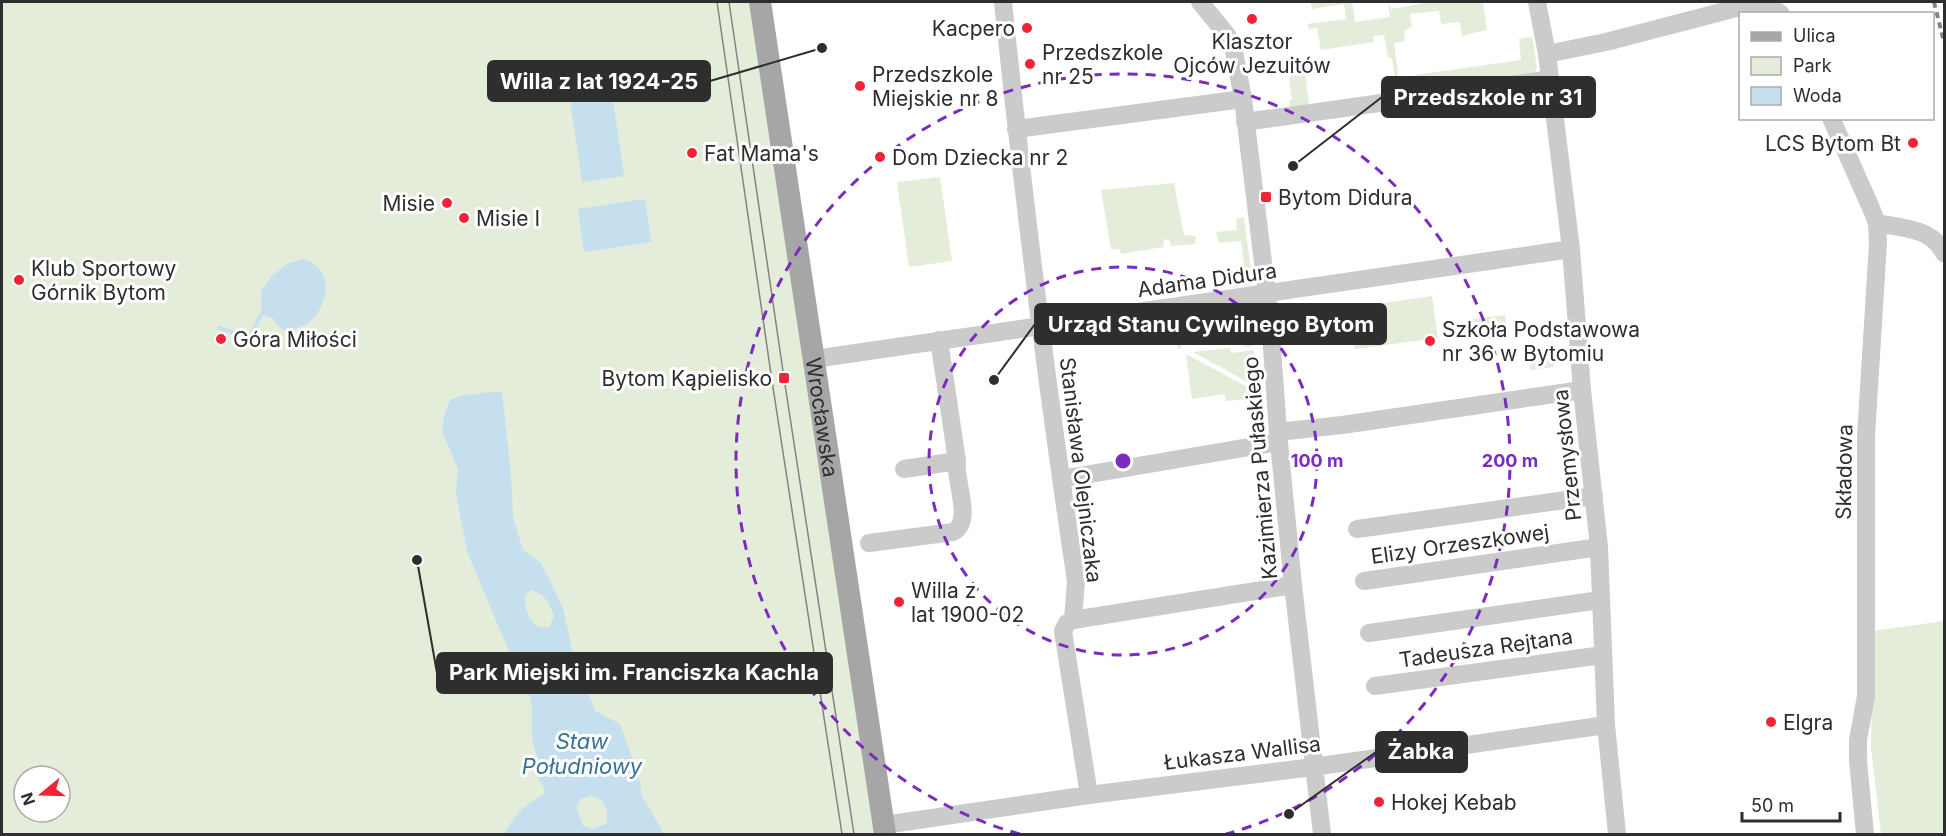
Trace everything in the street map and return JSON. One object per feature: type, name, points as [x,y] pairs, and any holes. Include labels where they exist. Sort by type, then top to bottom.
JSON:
[{"type":"main road","name":"Wrocławska","points":[[760,2],[884,830]]},
{"type":"street","name":"Stanisława Olejniczaka","points":[[1004,2],[1016,129],[1040,327],[1076,581],[1073,620],[1067,623],[1063,631],[1089,795]]},
{"type":"street","name":"Kazimierza Pułaskiego","points":[[1200,2],[1227,34],[1233,46],[1243,99],[1267,294],[1293,585],[1322,834]]},
{"type":"street","name":"Przemysłowa","points":[[1537,2],[1551,79],[1599,547],[1606,725],[1617,834]]},
{"type":"street","points":[[1547,54],[1606,42],[1748,5],[1772,7],[1778,12]]},
{"type":"street","points":[[1245,122],[1551,79]]},
{"type":"street","points":[[1016,129],[1243,99]]},
{"type":"street","name":"Składowa","points":[[1832,120],[1877,223],[1878,243],[1866,436],[1866,696],[1858,740],[1858,770],[1864,834]]},
{"type":"street","points":[[1877,223],[1928,235],[1936,241],[1944,253]]},
{"type":"street","name":"Adama Didura","points":[[814,359],[1570,249]]},
{"type":"street","points":[[869,543],[953,532],[959,528],[963,518],[939,340]]},
{"type":"street","points":[[1060,479],[1342,425],[1582,390]]},
{"type":"street","points":[[904,469],[957,461]]},
{"type":"street","points":[[1357,529],[1594,496]]},
{"type":"street","name":"Elizy Orzeszkowej","points":[[1364,581],[1599,547]]},
{"type":"street","points":[[1073,620],[1293,585]]},
{"type":"street","points":[[1369,633],[1600,600]]},
{"type":"street","name":"Tadeusza Rejtana","points":[[1375,686],[1603,655]]},
{"type":"street","name":"Łukasza Wallisa","points":[[884,830],[1089,795],[1313,767],[1606,725]]},
{"type":"green space","points":[[2,2],[749,2],[875,834],[2,834]]},
{"type":"green space","points":[[1310,2],[1352,2],[1355,22],[1390,17],[1388,2],[1391,9],[1431,2],[1483,2],[1487,30],[1462,36],[1460,22],[1441,24],[1439,11],[1410,14],[1412,26],[1404,31],[1405,41],[1394,43],[1400,90],[1397,90],[1392,58],[1388,58],[1384,35],[1373,36],[1374,42],[1321,50],[1317,28],[1309,29],[1307,24],[1346,19],[1344,4],[1312,9]]},
{"type":"green space","points":[[1529,37],[1533,41],[1537,68],[1535,72],[1417,90],[1415,75],[1521,60],[1519,39]]},
{"type":"green space","points":[[1303,59],[1309,104],[1290,108],[1289,101],[1292,100],[1287,68],[1290,68],[1290,62]]},
{"type":"green space","points":[[940,177],[952,261],[909,267],[897,182]]},
{"type":"green space","points":[[1174,183],[1184,235],[1196,236],[1195,244],[1171,246],[1169,239],[1164,240],[1163,247],[1121,254],[1119,249],[1111,249],[1101,190]]},
{"type":"green space","points":[[1244,217],[1253,285],[1229,288],[1228,281],[1246,280],[1241,241],[1219,243],[1216,232],[1237,230],[1236,219]]},
{"type":"green space","points":[[1432,296],[1438,338],[1355,349],[1349,308]]},
{"type":"green space","points":[[1251,310],[1255,345],[1245,347],[1242,319],[1179,325],[1181,348],[1178,349],[1175,320]]},
{"type":"green space","points":[[1505,315],[1507,332],[1473,336],[1471,319]]},
{"type":"green space","points":[[1230,348],[1231,353],[1254,350],[1258,388],[1193,352]]},
{"type":"green space","points":[[1552,351],[1554,367],[1530,370],[1529,354]]},
{"type":"green space","points":[[1186,354],[1257,392],[1258,398],[1226,401],[1225,394],[1192,399]]},
{"type":"green space","points":[[1944,621],[1944,834],[1881,834],[1871,747],[1873,631]]},
{"type":"water","points":[[610,80],[624,176],[582,182],[568,86]]},
{"type":"water","points":[[645,199],[651,242],[584,252],[578,209]]},
{"type":"water","points":[[303,259],[320,269],[324,277],[325,295],[311,321],[290,332],[280,328],[272,318],[261,315],[261,291],[273,275],[287,264]]},
{"type":"water","name":"Staw Południowy","points":[[502,392],[513,518],[523,550],[541,563],[563,608],[572,650],[595,711],[620,724],[639,778],[642,796],[664,834],[504,834],[520,811],[545,793],[539,781],[537,757],[532,739],[532,706],[529,694],[523,685],[467,551],[456,493],[458,469],[442,431],[444,416],[450,400],[479,393]],"holes":[[[531,590],[544,597],[548,603],[554,616],[550,627],[538,626],[530,619],[525,596]],[[591,796],[600,799],[607,810],[606,824],[592,829],[583,825],[576,807],[581,799]]]},
{"type":"waterway","points":[[220,328],[237,334],[251,335],[261,315]]},
{"type":"tram line","points":[[717,2],[772,381],[842,834]]},
{"type":"tram line","points":[[729,2],[854,834]]},
{"type":"railway","points":[[1934,2],[1944,42]]},
{"type":"place","name":"Klasztor Ojców Jezuitów","points":[[1252,19]]},
{"type":"place","name":"Kacpero","points":[[1027,28]]},
{"type":"place","name":"Willa z lat 1924-25","points":[[822,48]]},
{"type":"place","name":"Przedszkole nr 25","points":[[1030,64]]},
{"type":"place","name":"Przedszkole Miejskie nr 8","points":[[860,86]]},
{"type":"place","name":"LCS Bytom Bt","points":[[1913,143]]},
{"type":"place","name":"Fat Mama's","points":[[692,153]]},
{"type":"place","name":"Dom Dziecka nr 2","points":[[880,157]]},
{"type":"place","name":"Przedszkole nr 31","points":[[1293,166]]},
{"type":"place","name":"Bytom Didura","points":[[1266,197]]},
{"type":"place","name":"Misie","points":[[447,203]]},
{"type":"place","name":"Misie I","points":[[464,218]]},
{"type":"place","name":"Klub Sportowy Górnik Bytom","points":[[19,280]]},
{"type":"place","name":"Góra Miłości","points":[[221,339]]},
{"type":"place","name":"Szkoła Podstawowa nr 36 w Bytomiu","points":[[1430,341]]},
{"type":"place","name":"Bytom Kąpielisko","points":[[784,378]]},
{"type":"place","name":"Urząd Stanu Cywilnego Bytom","points":[[994,380]]},
{"type":"place","name":"Park Miejski im. Franciszka Kachla","points":[[417,560]]},
{"type":"place","name":"Willa z lat 1900-02","points":[[899,602]]},
{"type":"place","name":"Elgra","points":[[1771,722]]},
{"type":"place","name":"Hokej Kebab","points":[[1379,802]]},
{"type":"place","name":"Żabka","points":[[1289,814]]}]
